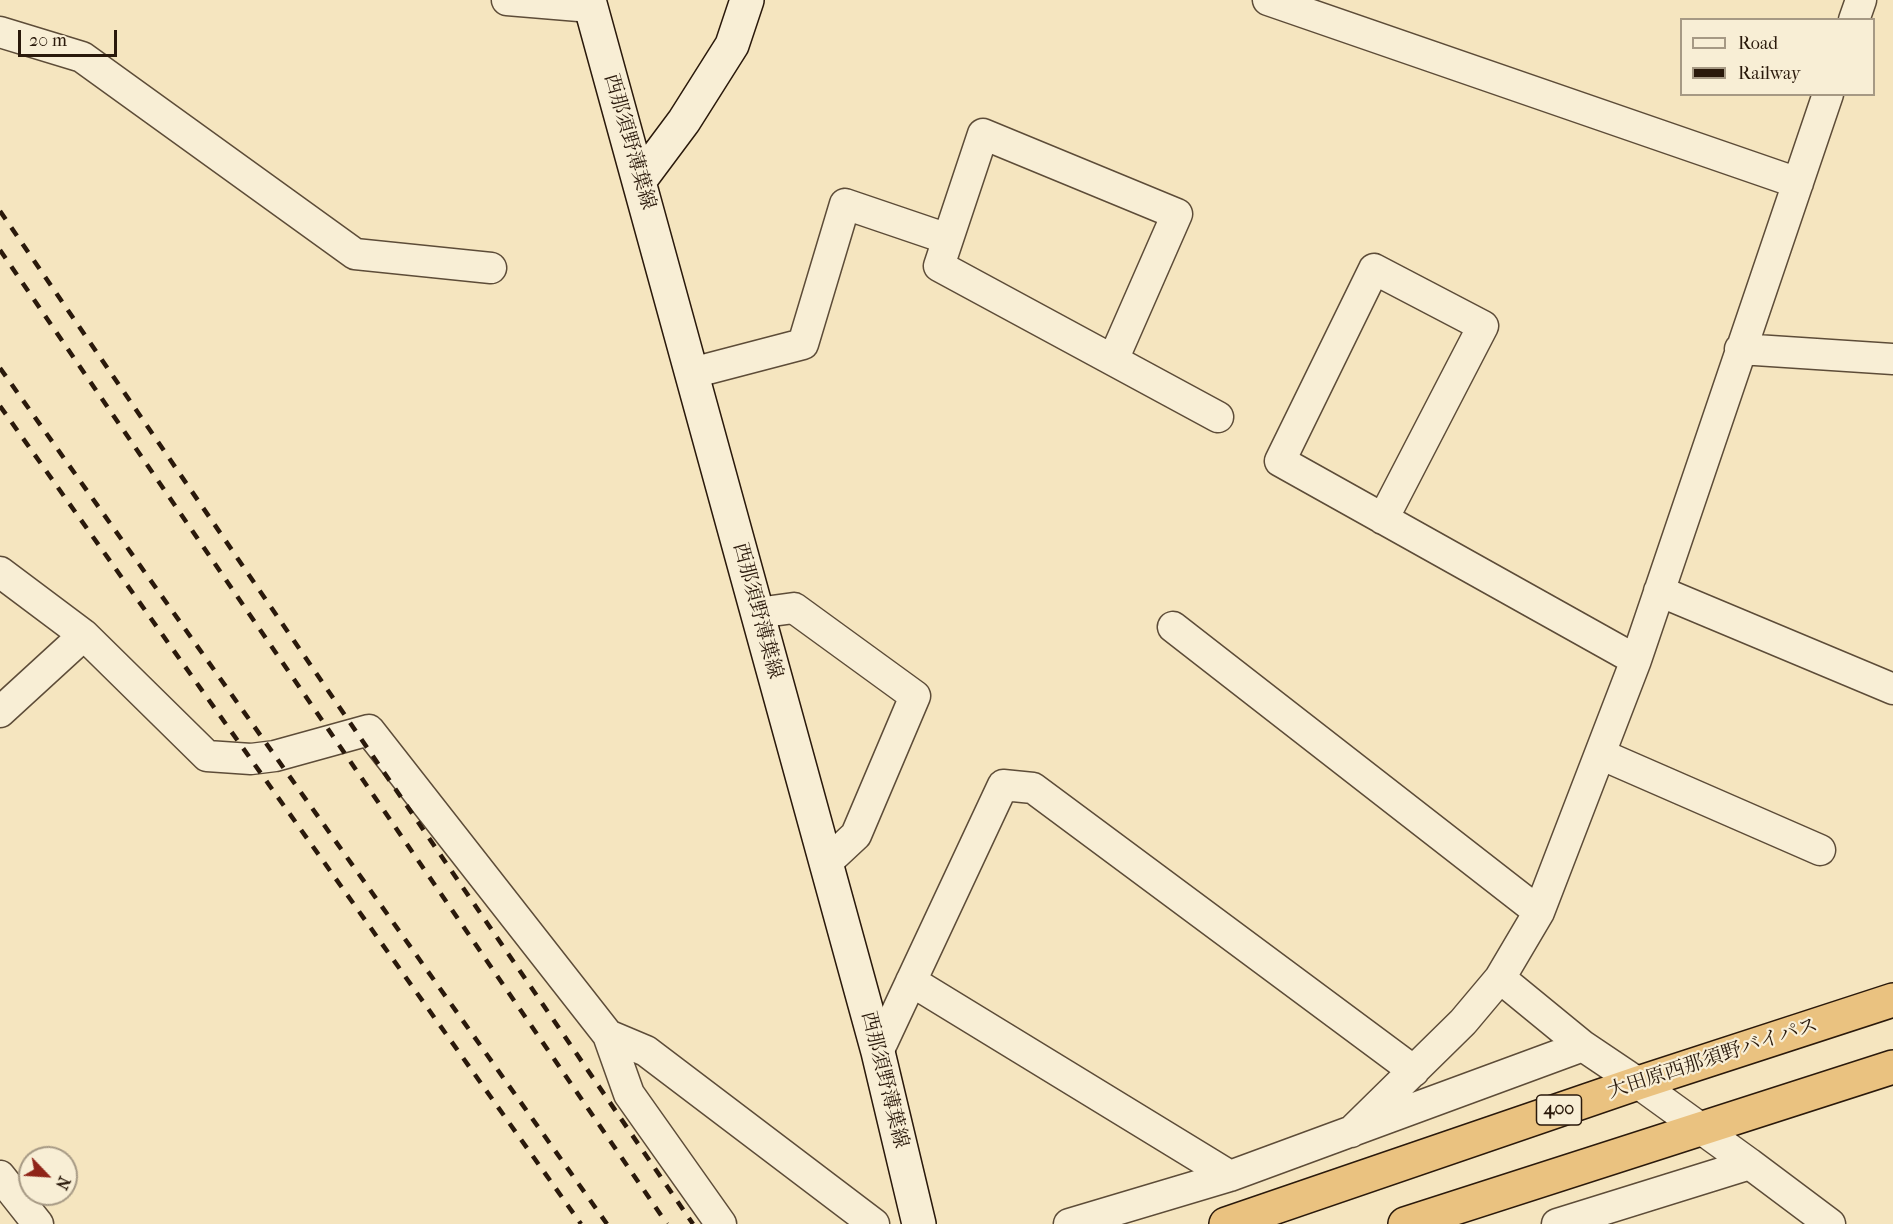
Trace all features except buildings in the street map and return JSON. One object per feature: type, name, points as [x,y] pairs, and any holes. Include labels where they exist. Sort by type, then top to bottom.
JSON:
[{"type":"highway","name":"大田原西那須野バイパス","points":[[1226,1224],[1638,1083],[1893,1000]]},
{"type":"highway","points":[[1405,1224],[1893,1067]]},
{"type":"main road","points":[[640,180],[684,121],[732,45],[747,0]]},
{"type":"main road","name":"西那須野薄葉線","points":[[590,4],[878,1052],[919,1224]]},
{"type":"street","points":[[507,0],[590,4]]},
{"type":"street","points":[[1268,0],[1798,183]]},
{"type":"street","points":[[1855,18],[1861,0]]},
{"type":"street","points":[[0,33],[82,57],[355,254],[491,268]]},
{"type":"street","points":[[1351,1132],[1463,1022],[1500,978],[1539,912],[1636,660],[1827,96]]},
{"type":"street","points":[[1113,360],[1177,214],[983,134],[939,266],[1218,417]]},
{"type":"street","points":[[692,373],[803,344],[845,204],[948,239]]},
{"type":"street","points":[[1383,519],[1483,326],[1374,269],[1280,461],[1383,519],[1636,660]]},
{"type":"street","points":[[1740,349],[1893,359]]},
{"type":"street","points":[[0,572],[84,635],[207,756],[251,759],[275,756],[369,730],[608,1035],[630,1094],[722,1224]]},
{"type":"street","points":[[1659,591],[1893,689]]},
{"type":"street","points":[[757,613],[794,608],[915,696],[856,835],[826,863]]},
{"type":"street","points":[[1173,627],[1539,912]]},
{"type":"street","points":[[0,712],[84,635]]},
{"type":"street","points":[[1600,754],[1820,850]]},
{"type":"street","points":[[878,1052],[1004,785],[1034,789],[1414,1071]]},
{"type":"street","points":[[1500,978],[1582,1046],[1638,1083],[1830,1224]]},
{"type":"street","points":[[911,981],[1230,1176]]},
{"type":"street","points":[[608,1035],[645,1051],[874,1224]]},
{"type":"street","points":[[1069,1224],[1230,1176],[1582,1046]]},
{"type":"street","points":[[1557,1224],[1750,1164]]},
{"type":"street","points":[[0,1176],[38,1224]]},
{"type":"railway","points":[[0,211],[693,1224]]},
{"type":"railway","points":[[0,250],[667,1224]]},
{"type":"railway","points":[[0,368],[607,1224]]},
{"type":"railway","points":[[0,406],[581,1224]]}]
